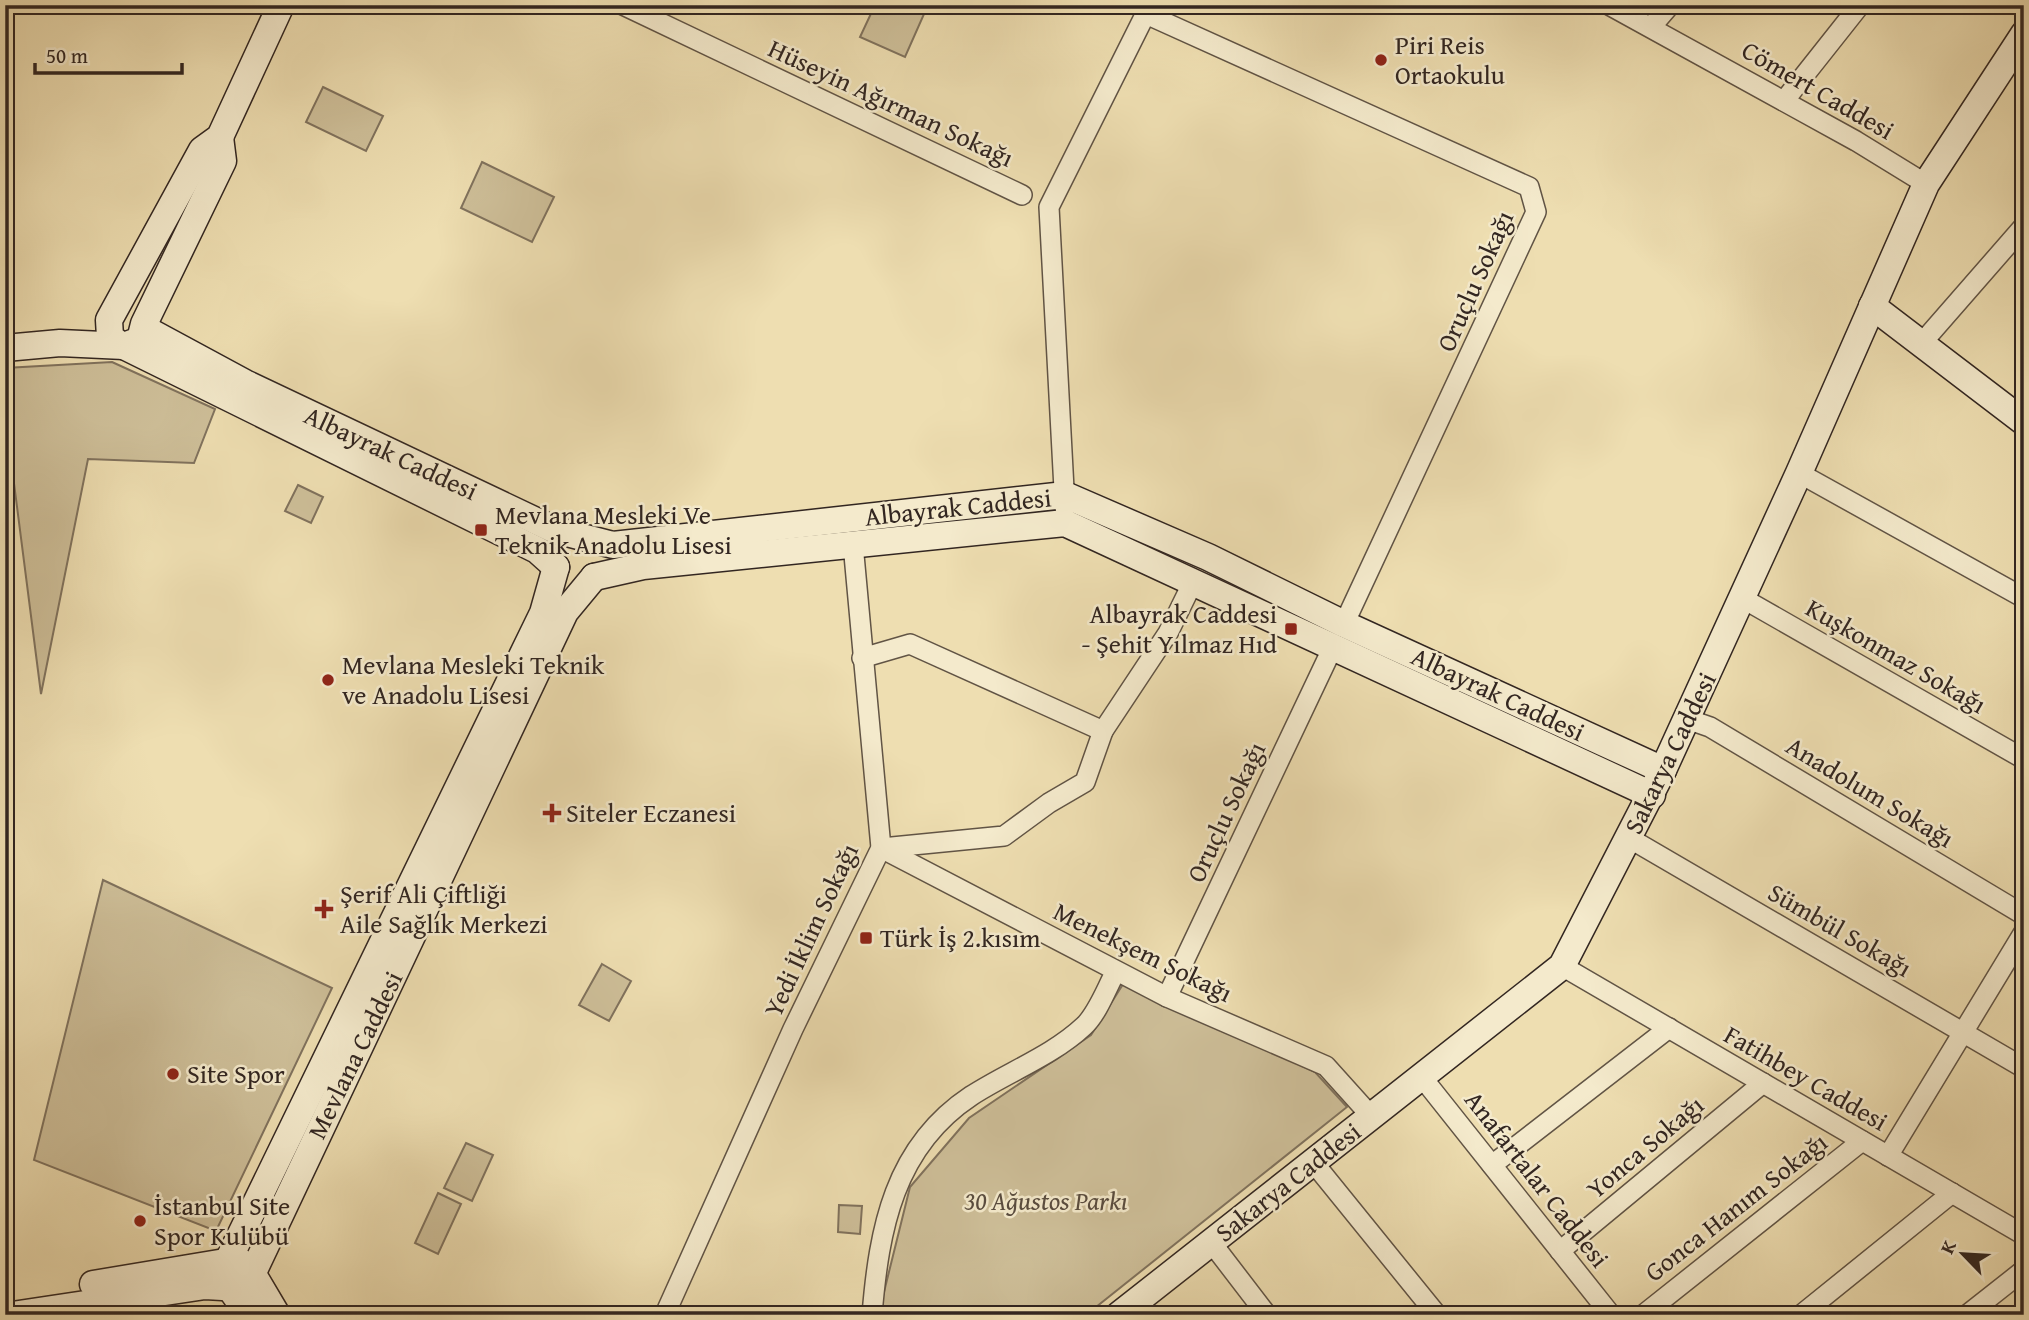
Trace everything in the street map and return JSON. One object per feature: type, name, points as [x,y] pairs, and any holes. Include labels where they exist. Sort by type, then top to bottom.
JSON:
[{"type":"street","points":[[5,348],[60,343],[126,329],[223,160],[220,137],[281,5]]},
{"type":"street","name":"Hüseyin Ağırman Sokağı","points":[[623,5],[1022,194]]},
{"type":"street","name":"Cömert Caddesi","points":[[1609,5],[1784,101],[1926,184]]},
{"type":"street","points":[[1651,27],[1670,5]]},
{"type":"street","points":[[1784,101],[1860,5]]},
{"type":"street","points":[[1065,495],[1049,207],[1148,10]]},
{"type":"street","name":"Oruçlu Sokağı","points":[[1148,10],[1529,187],[1536,212],[1344,624]]},
{"type":"street","name":"Sakarya Caddesi","points":[[1119,1315],[1562,966],[1652,795],[1799,473],[1926,184],[2024,34]]},
{"type":"street","points":[[1921,344],[2024,226]]},
{"type":"street","points":[[1872,306],[2024,422]]},
{"type":"street","points":[[5,335],[89,326],[126,329]]},
{"type":"street","name":"Albayrak Caddesi","points":[[126,329],[555,530],[585,539],[619,544],[1065,523],[1652,795]]},
{"type":"street","name":"Albayrak Caddesi","points":[[126,329],[537,550],[556,567]]},
{"type":"street","points":[[1799,473],[2024,598]]},
{"type":"street","name":"Albayrak Caddesi","points":[[1065,495],[1065,523]]},
{"type":"street","name":"Albayrak Caddesi","points":[[594,577],[643,566],[1065,495],[1208,557],[1344,624],[1663,770]]},
{"type":"street","name":"Yedi İklim Sokağı","points":[[665,1314],[793,1029],[881,848],[852,531]]},
{"type":"street","points":[[585,539],[592,542],[600,555],[599,571],[594,577],[580,584],[572,583],[565,579],[556,567],[557,553],[565,542],[585,539]]},
{"type":"street","points":[[881,848],[1004,836],[1049,803],[1085,782],[1103,731],[1168,633],[1208,557]]},
{"type":"street","name":"Mevlana Caddesi","points":[[237,1274],[543,613],[556,567]]},
{"type":"street","name":"Mevlana Caddesi","points":[[237,1274],[565,612],[594,577]]},
{"type":"street","name":"Kuşkonmaz Sokağı","points":[[1742,598],[2024,759]]},
{"type":"street","points":[[1332,649],[1344,624]]},
{"type":"street","points":[[862,658],[910,643],[1103,731]]},
{"type":"street","name":"Oruçlu Sokağı","points":[[1167,997],[1332,649]]},
{"type":"street","name":"Anadolum Sokağı","points":[[1687,719],[1710,727],[2024,915]]},
{"type":"street","name":"Sümbül Sokağı","points":[[1629,838],[2024,1068]]},
{"type":"street","name":"Menekşem Sokağı","points":[[881,848],[1167,997],[1326,1066],[1371,1116]]},
{"type":"street","points":[[1888,1156],[2024,932]]},
{"type":"street","name":"Fatihbey Caddesi","points":[[1562,966],[2024,1235]]},
{"type":"street","points":[[872,1315],[876,1261],[893,1195],[922,1139],[970,1097],[1029,1064],[1086,1025],[1116,971]]},
{"type":"street","points":[[1492,1165],[1669,1028]]},
{"type":"street","name":"Anafartalar Caddesi","points":[[1421,1076],[1611,1315]]},
{"type":"street","name":"Yonca Sokağı","points":[[1560,1251],[1763,1083]]},
{"type":"street","name":"Gonca Hanım Sokağı","points":[[1643,1315],[1862,1141]]},
{"type":"street","points":[[1313,1162],[1437,1315]]},
{"type":"street","points":[[1801,1315],[1952,1193]]},
{"type":"street","points":[[1211,1242],[1266,1315]]},
{"type":"street","points":[[1966,1315],[2024,1270]]},
{"type":"street","points":[[5,1297],[237,1274]]},
{"type":"street","points":[[12,1315],[58,1311],[205,1286],[237,1274]]},
{"type":"street","points":[[237,1274],[249,1315]]},
{"type":"street","points":[[237,1274],[276,1315]]},
{"type":"green space","points":[[875,5],[928,5],[905,57],[860,37]]},
{"type":"green space","points":[[323,87],[383,116],[366,151],[306,122]]},
{"type":"green space","points":[[482,162],[554,197],[532,242],[461,208]]},
{"type":"green space","points":[[112,362],[215,409],[194,463],[88,459],[41,694],[5,413],[5,368]]},
{"type":"green space","points":[[298,485],[323,497],[311,523],[285,511]]},
{"type":"green space","name":"Site Spor","points":[[103,880],[332,988],[216,1231],[34,1160]]},
{"type":"green space","points":[[602,964],[631,981],[609,1021],[579,1005]]},
{"type":"green space","name":"30 Ağustos Parkı","points":[[1125,981],[1315,1072],[1347,1107],[1086,1315],[882,1315],[883,1296],[910,1187],[969,1118],[1091,1035]]},
{"type":"green space","points":[[466,1143],[493,1155],[472,1201],[444,1188]]},
{"type":"green space","points":[[438,1193],[461,1204],[438,1254],[415,1243]]},
{"type":"green space","points":[[839,1205],[862,1206],[860,1234],[838,1232]]},
{"type":"place","name":"Piri Reis Ortaokulu","points":[[1381,60]]},
{"type":"place","name":"Mevlana Mesleki Ve Teknik Anadolu Lisesi","points":[[481,530]]},
{"type":"place","name":"Albayrak Caddesi - Şehit Yılmaz Hıd","points":[[1291,629]]},
{"type":"place","name":"Mevlana Mesleki Teknik ve Anadolu Lisesi","points":[[328,680]]},
{"type":"place","name":"Siteler Eczanesi","points":[[552,813]]},
{"type":"place","name":"Şerif Ali Çiftliği Aile Sağlık Merkezi","points":[[324,909]]},
{"type":"place","name":"Türk İş 2.kısım","points":[[866,938]]},
{"type":"place","name":"Site Spor","points":[[173,1074]]},
{"type":"place","name":"İstanbul Site Spor Kulübü","points":[[140,1221]]}]
